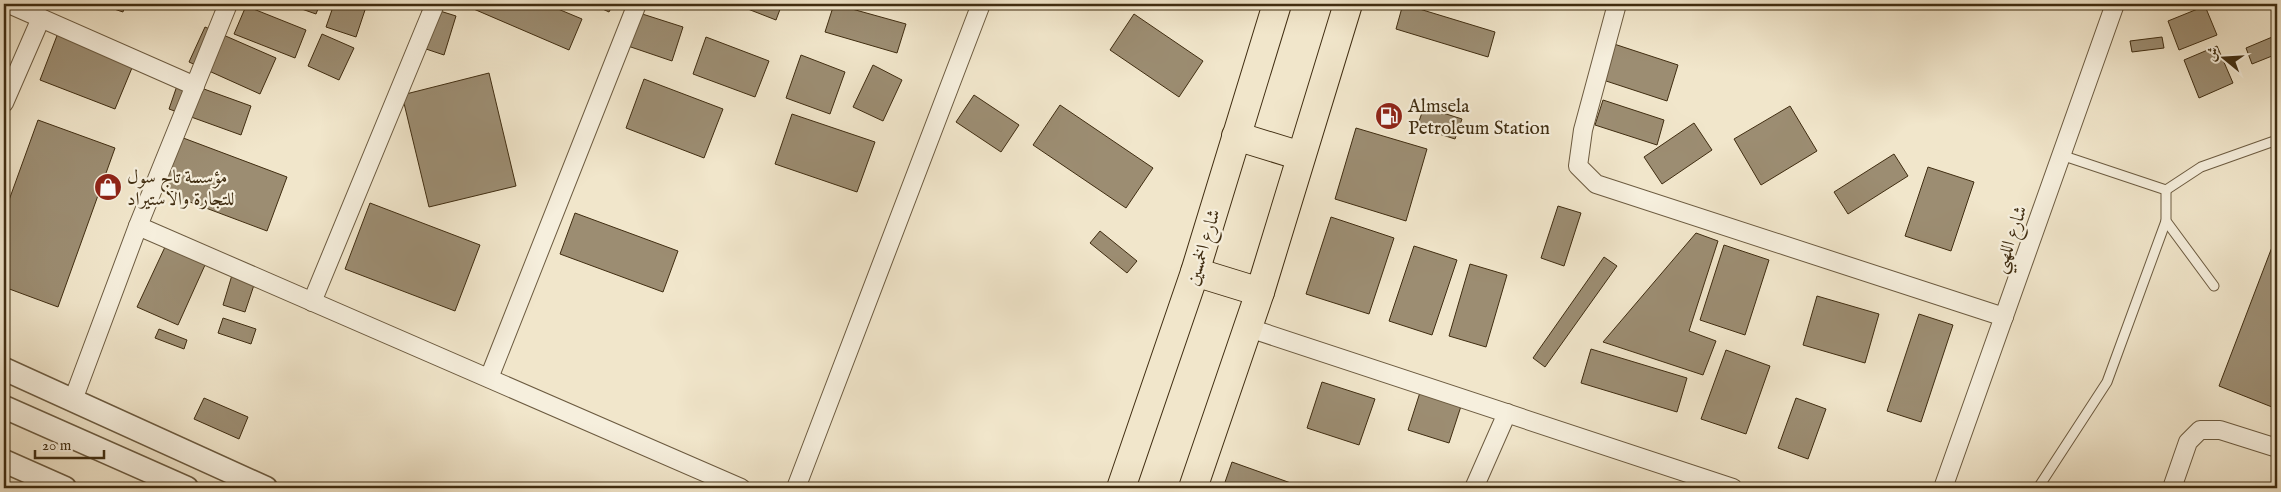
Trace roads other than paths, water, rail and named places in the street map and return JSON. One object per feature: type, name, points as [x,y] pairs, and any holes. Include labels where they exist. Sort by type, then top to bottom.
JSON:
[{"type":"main road","name":"شارع الخمسين","points":[[1121,488],[1195,272],[1277,4]]},
{"type":"main road","points":[[1193,488],[1249,328],[1348,4]]},
{"type":"main road","points":[[1236,136],[1301,156]]},
{"type":"main road","points":[[1195,272],[1260,292]]},
{"type":"street","points":[[8,4],[195,86]]},
{"type":"street","points":[[73,400],[138,226],[228,4]]},
{"type":"street","points":[[312,302],[435,4]]},
{"type":"street","points":[[489,378],[637,4]]},
{"type":"street","points":[[796,488],[981,4]]},
{"type":"street","points":[[1617,4],[1583,130],[1578,166],[1596,184],[2004,316]]},
{"type":"street","name":"شارع اللهبي","points":[[1943,488],[2115,4]]},
{"type":"street","points":[[4,103],[41,18]]},
{"type":"street","points":[[138,226],[741,488]]},
{"type":"street","points":[[1249,328],[1507,413],[1710,485],[1733,488]]},
{"type":"street","points":[[4,369],[266,488]]},
{"type":"street","points":[[4,407],[187,488]]},
{"type":"street","points":[[1474,488],[1507,413]]},
{"type":"street","points":[[2172,488],[2188,442],[2200,430],[2220,430],[2277,448]]},
{"type":"street","points":[[4,461],[65,488]]},
{"type":"lane","points":[[2166,190],[2201,167],[2277,140]]},
{"type":"lane","points":[[2061,155],[2166,190]]},
{"type":"lane","points":[[2038,488],[2107,382],[2166,222],[2166,190]]},
{"type":"lane","points":[[2166,222],[2214,286]]},
{"type":"place","name":"Almsela Petroleum Station","points":[[1389,116]]},
{"type":"place","name":"مؤسسة تاج سول للتجارة والاستيراد","points":[[108,187]]}]
